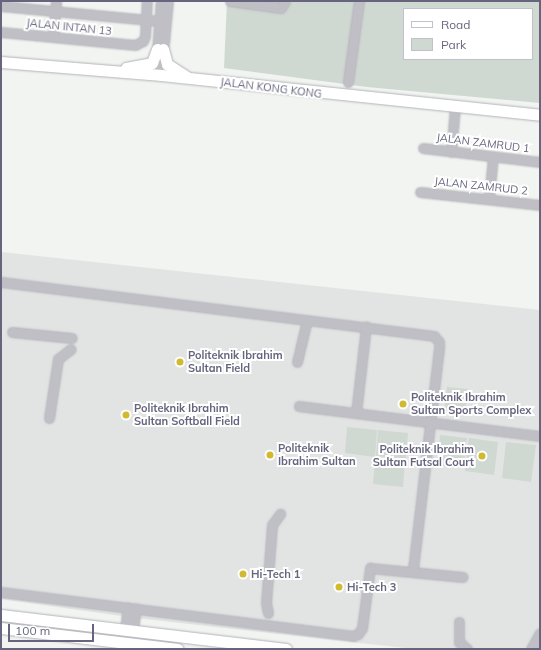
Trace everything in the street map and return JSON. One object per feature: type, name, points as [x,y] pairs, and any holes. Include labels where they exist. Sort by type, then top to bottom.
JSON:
[{"type":"main road","points":[[107,71],[150,64],[160,49]]},
{"type":"main road","points":[[160,49],[167,64],[189,78]]},
{"type":"main road","name":"JALAN KONG KONG","points":[[1,62],[189,78],[540,115]]},
{"type":"main road","points":[[1,615],[286,649]]},
{"type":"main road","points":[[1,628],[178,649]]},
{"type":"street","points":[[53,37],[56,1]]},
{"type":"street","points":[[146,20],[147,1]]},
{"type":"street","points":[[160,49],[159,21],[161,1]]},
{"type":"street","points":[[158,75],[160,49],[168,1]]},
{"type":"street","points":[[230,1],[281,8],[285,1]]},
{"type":"street","points":[[348,82],[359,1]]},
{"type":"street","points":[[1,6],[159,21]]},
{"type":"street","name":"JALAN INTAN 13","points":[[1,32],[135,45],[143,41],[146,20]]},
{"type":"street","points":[[451,152],[455,107]]},
{"type":"street","name":"JALAN ZAMRUD 1","points":[[423,148],[540,162]]},
{"type":"street","points":[[489,199],[493,156]]},
{"type":"street","name":"JALAN ZAMRUD 2","points":[[420,192],[540,205]]},
{"type":"street","points":[[1,282],[430,335],[437,338],[439,348],[413,571]]},
{"type":"street","points":[[296,362],[306,320]]},
{"type":"street","points":[[356,413],[366,327]]},
{"type":"street","points":[[12,332],[72,338]]},
{"type":"street","points":[[49,418],[58,359],[70,349]]},
{"type":"street","points":[[299,406],[540,436]]},
{"type":"street","points":[[268,613],[266,603],[272,525],[280,514]]},
{"type":"street","points":[[1,592],[353,636],[358,634],[362,628],[370,568],[463,577]]},
{"type":"street","points":[[129,630],[132,608]]},
{"type":"street","points":[[459,622],[459,642],[466,649]]},
{"type":"street","points":[[531,649],[540,633]]},
{"type":"street","points":[[174,649],[176,636]]},
{"type":"shaded area","name":"Politeknik Ibrahim Sultan","points":[[1,252],[540,310],[539,649],[414,649],[135,618],[1,599]]},
{"type":"green space","points":[[227,1],[540,1],[540,103],[367,87],[224,68]]},
{"type":"green space","points":[[447,387],[468,389],[465,414],[444,412]]},
{"type":"green space","points":[[347,427],[377,430],[375,457],[345,453]]},
{"type":"green space","points":[[378,430],[408,433],[406,459],[376,456]]},
{"type":"green space","points":[[440,435],[467,438],[465,451],[439,447]]},
{"type":"green space","name":"Politeknik Ibrahim Sultan Futsal Court","points":[[469,438],[498,442],[494,475],[465,471]]},
{"type":"green space","points":[[506,442],[536,445],[531,482],[502,478]]},
{"type":"green space","points":[[438,452],[465,456],[463,468],[437,465]]},
{"type":"green space","points":[[375,458],[405,461],[403,487],[373,484]]},
{"type":"place","name":"Politeknik Ibrahim Sultan Field","points":[[180,362]]},
{"type":"place","name":"Politeknik Ibrahim Sultan Sports Complex","points":[[403,404]]},
{"type":"place","name":"Politeknik Ibrahim Sultan Softball Field","points":[[126,415]]},
{"type":"place","name":"Politeknik Ibrahim Sultan","points":[[270,455]]},
{"type":"place","name":"Politeknik Ibrahim Sultan Futsal Court","points":[[482,456]]},
{"type":"place","name":"Hi-Tech 1","points":[[243,574]]},
{"type":"place","name":"Hi-Tech 3","points":[[339,587]]}]
